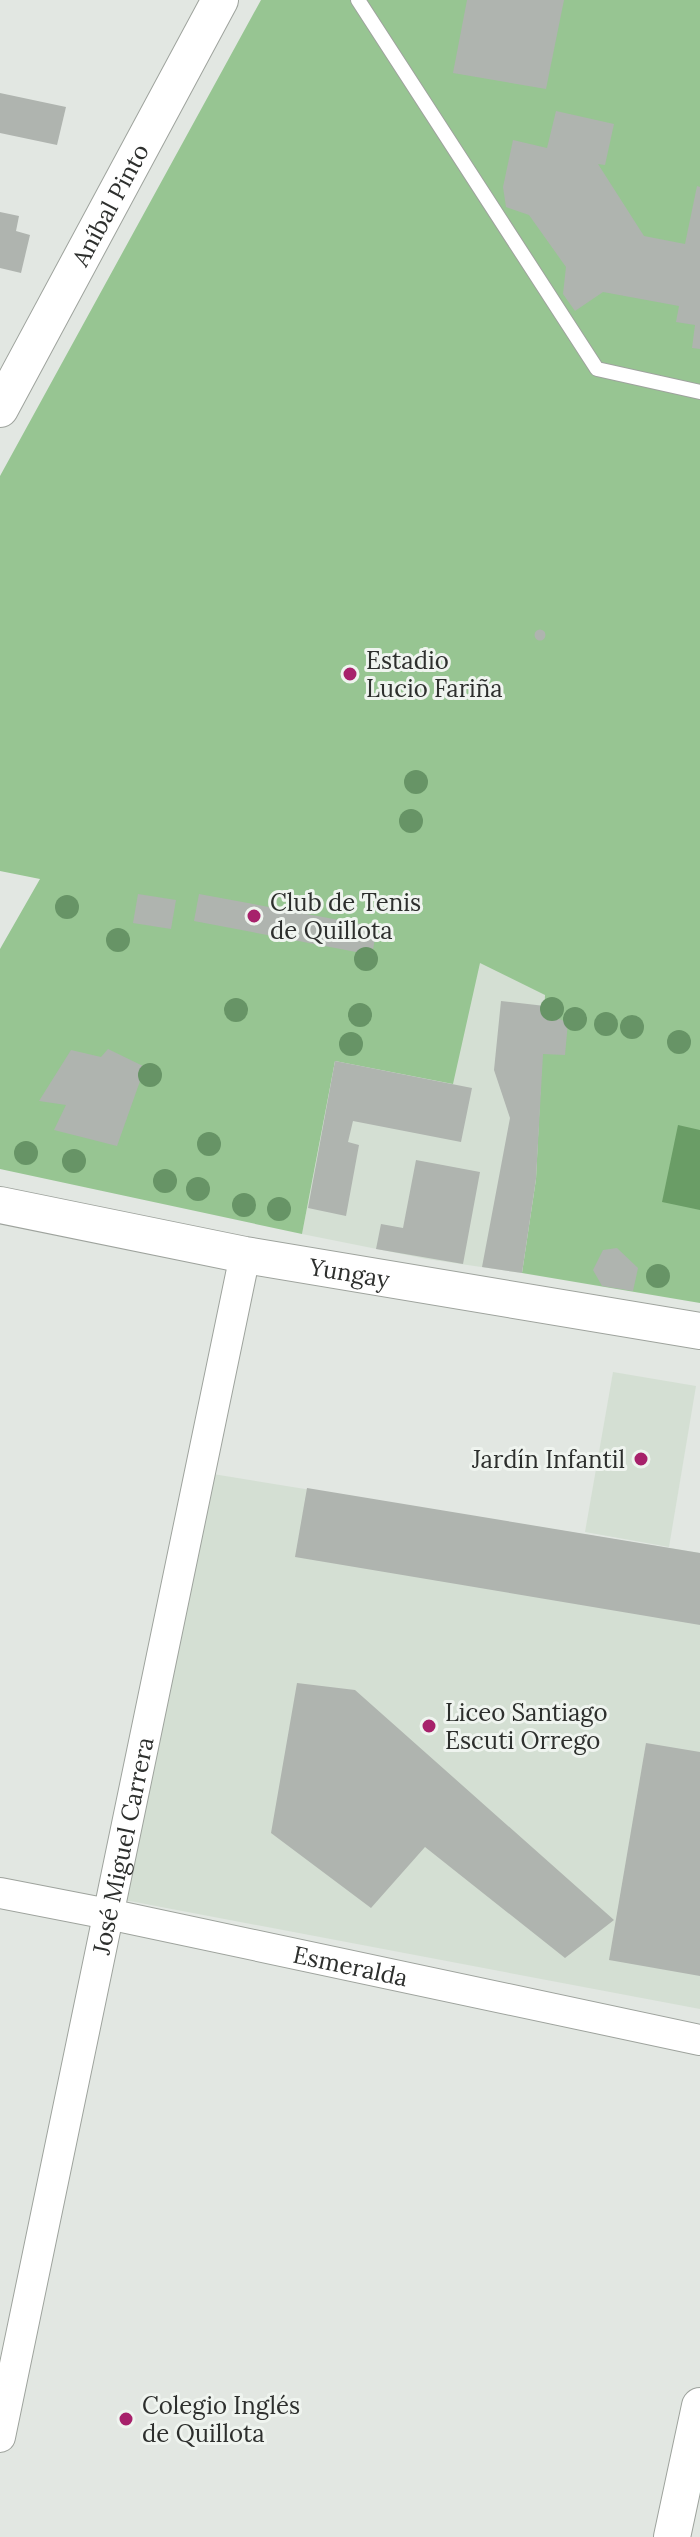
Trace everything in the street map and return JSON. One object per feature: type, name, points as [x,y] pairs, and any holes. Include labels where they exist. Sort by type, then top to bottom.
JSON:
[{"type":"street","name":"Aníbal Pinto","points":[[0,409],[220,0]]},
{"type":"street","name":"Yungay","points":[[0,1205],[245,1255],[700,1331]]},
{"type":"street","name":"José Miguel Carrera","points":[[0,2437],[245,1255]]},
{"type":"street","name":"Esmeralda","points":[[0,1893],[700,2040]]},
{"type":"street","points":[[672,2537],[700,2406]]},
{"type":"lane","points":[[358,0],[597,369],[700,392]]},
{"type":"shaded area","name":"Estadio Lucio Fariña","points":[[261,0],[700,0],[700,1303],[522,1273],[536,1179],[545,995],[480,963],[453,1084],[335,1061],[302,1234],[0,1169],[0,949],[40,879],[0,871],[0,476]]},
{"type":"shaded area","points":[[480,962],[545,994],[536,1179],[522,1273],[427,1259],[302,1234],[335,1061],[364,1065]]},
{"type":"shaded area","points":[[678,1125],[700,1130],[700,1210],[662,1202]]},
{"type":"shaded area","name":"Jardín Infantil","points":[[613,1372],[696,1386],[669,1547],[585,1532]]},
{"type":"shaded area","name":"Liceo Santiago Escuti Orrego","points":[[213,1474],[700,1553],[700,2009],[119,1899]]},
{"type":"building","points":[[467,0],[564,0],[546,89],[453,73]]},
{"type":"building","points":[[0,93],[66,107],[57,145],[0,133]]},
{"type":"building","points":[[556,111],[614,124],[605,165],[598,164],[644,236],[685,244],[697,186],[700,187],[700,349],[692,348],[695,325],[676,322],[679,306],[603,292],[575,311],[563,294],[566,267],[529,215],[506,207],[503,187],[513,140],[547,148]]},
{"type":"building","points":[[0,212],[19,216],[16,231],[30,235],[21,273],[0,268]]},
{"type":"building","points":[[540,630],[545,635],[540,640],[535,635]]},
{"type":"building","points":[[138,894],[176,900],[171,929],[133,923]]},
{"type":"building","points":[[199,894],[377,927],[372,955],[194,921]]},
{"type":"building","points":[[501,1001],[545,1006],[545,1015],[568,1022],[565,1055],[543,1054],[536,1179],[522,1273],[482,1267],[510,1118],[494,1070]]},
{"type":"building","points":[[108,1049],[145,1067],[117,1146],[54,1130],[66,1105],[39,1101],[71,1050],[101,1057]]},
{"type":"building","points":[[335,1061],[472,1088],[461,1142],[353,1121],[348,1142],[359,1145],[346,1216],[308,1208]]},
{"type":"building","points":[[416,1160],[480,1172],[463,1264],[376,1249],[381,1224],[403,1228]]},
{"type":"building","points":[[617,1248],[638,1268],[633,1291],[602,1286],[593,1270],[603,1250]]},
{"type":"building","points":[[307,1488],[700,1553],[700,1625],[295,1557]]},
{"type":"building","points":[[297,1683],[355,1690],[614,1920],[565,1958],[425,1847],[371,1908],[271,1833]]},
{"type":"building","points":[[646,1743],[700,1752],[700,1976],[609,1960]]},
{"type":"place","name":"Estadio Lucio Fariña","points":[[350,674]]},
{"type":"place","name":"Club de Tenis de Quillota","points":[[254,916]]},
{"type":"place","name":"Jardín Infantil","points":[[641,1459]]},
{"type":"place","name":"Liceo Santiago Escuti Orrego","points":[[429,1726]]},
{"type":"place","name":"Colegio Inglés de Quillota","points":[[126,2419]]}]
